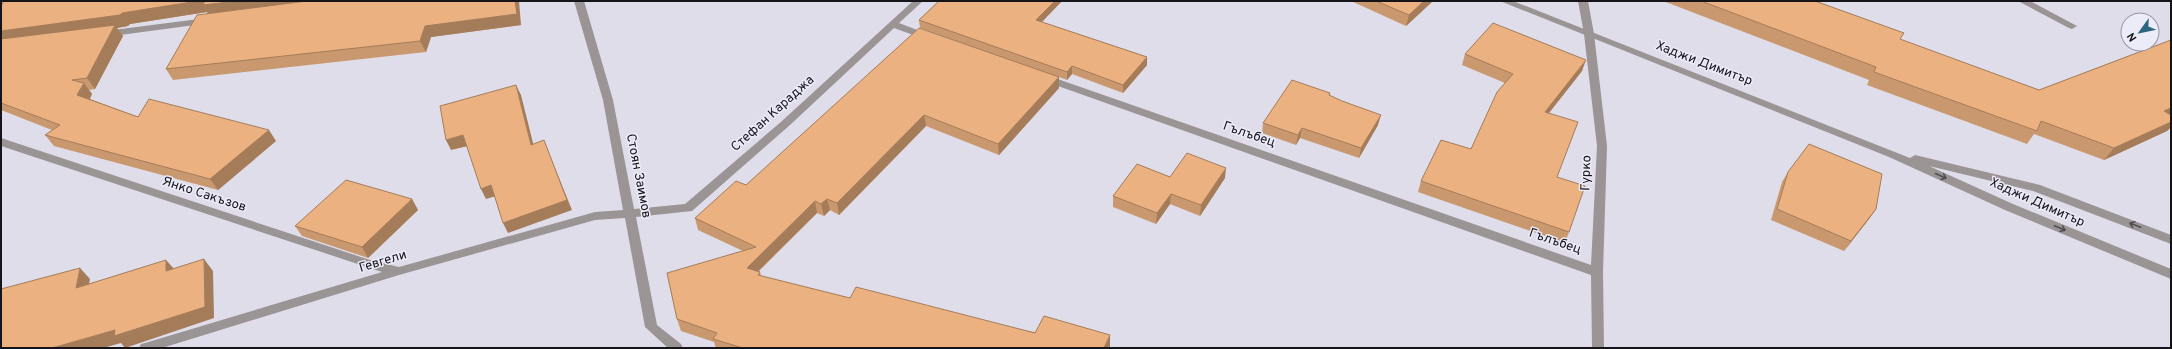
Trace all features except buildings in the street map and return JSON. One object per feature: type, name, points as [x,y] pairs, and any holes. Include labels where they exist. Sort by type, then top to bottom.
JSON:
[{"type":"street","name":"Стоян Заимов","points":[[579,1],[608,100],[631,214],[651,326],[677,348]]},
{"type":"street","name":"Стефан Караджа","points":[[631,214],[688,208],[786,123],[918,1]]},
{"type":"street","name":"Хаджи Димитър","points":[[1505,1],[1893,154],[2009,207],[2171,274]]},
{"type":"street","name":"Гурко","points":[[1583,1],[1589,34],[1602,146],[1598,272],[1598,348]]},
{"type":"street","points":[[2023,1],[2072,26]]},
{"type":"street","points":[[95,35],[219,19]]},
{"type":"street","points":[[892,24],[937,40]]},
{"type":"street","name":"Гълъбец","points":[[1035,74],[1598,272]]},
{"type":"street","name":"Янко Сакъзов","points":[[1,142],[369,264],[399,271]]},
{"type":"street","name":"Хаджи Димитър","points":[[1893,154],[2036,188],[2171,240]]},
{"type":"street","name":"Гевгели","points":[[145,348],[399,271],[595,216],[631,214]]}]
